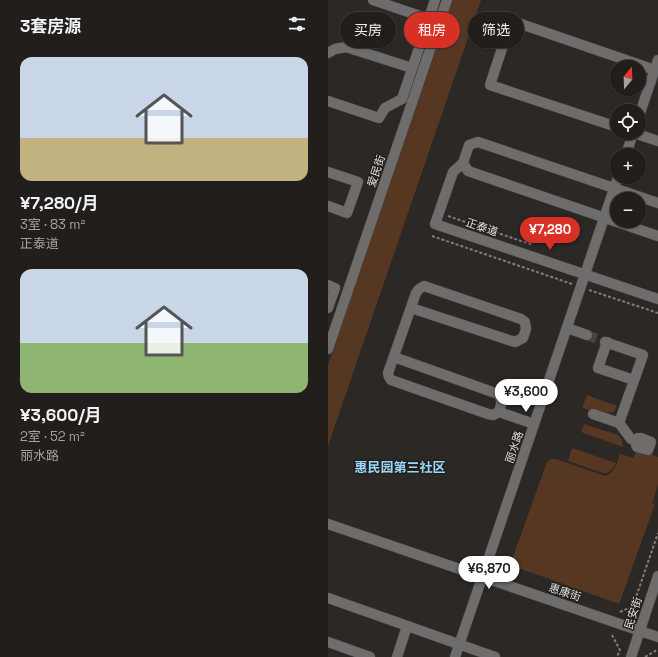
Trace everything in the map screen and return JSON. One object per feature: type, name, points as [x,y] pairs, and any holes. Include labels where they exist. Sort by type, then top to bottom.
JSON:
[{"type":"street","points":[[373,0],[408,12]]},
{"type":"street","points":[[431,12],[435,0]]},
{"type":"street","name":"爱民街","points":[[328,349],[447,0]]},
{"type":"street","points":[[610,125],[490,85],[508,27],[518,22],[656,71]]},
{"type":"street","points":[[328,53],[335,49],[346,47],[412,68]]},
{"type":"street","points":[[328,101],[379,118],[385,108],[402,99],[419,48]]},
{"type":"street","points":[[644,104],[656,71],[658,60]]},
{"type":"street","points":[[646,137],[658,141]]},
{"type":"street","points":[[658,203],[478,142],[469,145],[463,163],[468,171],[658,236]]},
{"type":"street","name":"正泰道","points":[[463,163],[453,172],[436,224],[658,299]]},
{"type":"street","points":[[328,172],[358,182],[347,213],[328,206]]},
{"type":"street","name":"丽水路","points":[[455,657],[615,184]]},
{"type":"street","points":[[328,285],[335,288],[328,308]]},
{"type":"street","points":[[411,308],[515,342],[523,338],[526,329],[525,322],[521,319],[424,286],[416,293],[388,372],[388,377],[391,380],[488,414],[492,415],[499,412],[534,424]]},
{"type":"street","points":[[567,328],[587,335]]},
{"type":"street","points":[[619,423],[643,355],[606,342],[598,368],[634,380]]},
{"type":"street","points":[[394,357],[498,394],[501,397],[502,403],[499,412]]},
{"type":"street","points":[[593,414],[619,423],[631,439],[637,441],[638,438],[649,440],[654,447]]},
{"type":"street","name":"惠康街","points":[[328,524],[658,637]]},
{"type":"street","name":"民安街","points":[[631,657],[658,576]]},
{"type":"street","points":[[328,598],[495,657]]},
{"type":"street","points":[[397,657],[407,626]]},
{"type":"street","points":[[328,642],[370,657]]},
{"type":"path","points":[[432,236],[658,313]]},
{"type":"path","points":[[620,612],[633,606],[658,533]]},
{"type":"path","points":[[612,635],[620,650],[617,657]]},
{"type":"path","points":[[645,657],[657,650]]},
{"type":"shaded area","points":[[452,0],[481,0],[477,12],[468,12],[468,38],[328,446],[328,365],[436,48],[460,48],[460,12],[448,12]]},
{"type":"shaded area","points":[[587,395],[617,406],[614,412],[603,413],[582,408]]},
{"type":"shaded area","points":[[584,424],[618,435],[622,440],[623,447],[581,432]]},
{"type":"shaded area","points":[[572,448],[616,463],[613,469],[607,473],[603,473],[568,461]]},
{"type":"shaded area","points":[[637,449],[658,457],[658,485],[652,503],[655,504],[619,604],[510,565],[547,462],[551,459],[556,459],[605,476],[614,470],[620,454],[633,458]]},
{"type":"tunnel","points":[[587,335],[605,342]]},
{"type":"district","name":"惠民园第三社区","points":[[400,467]]}]
